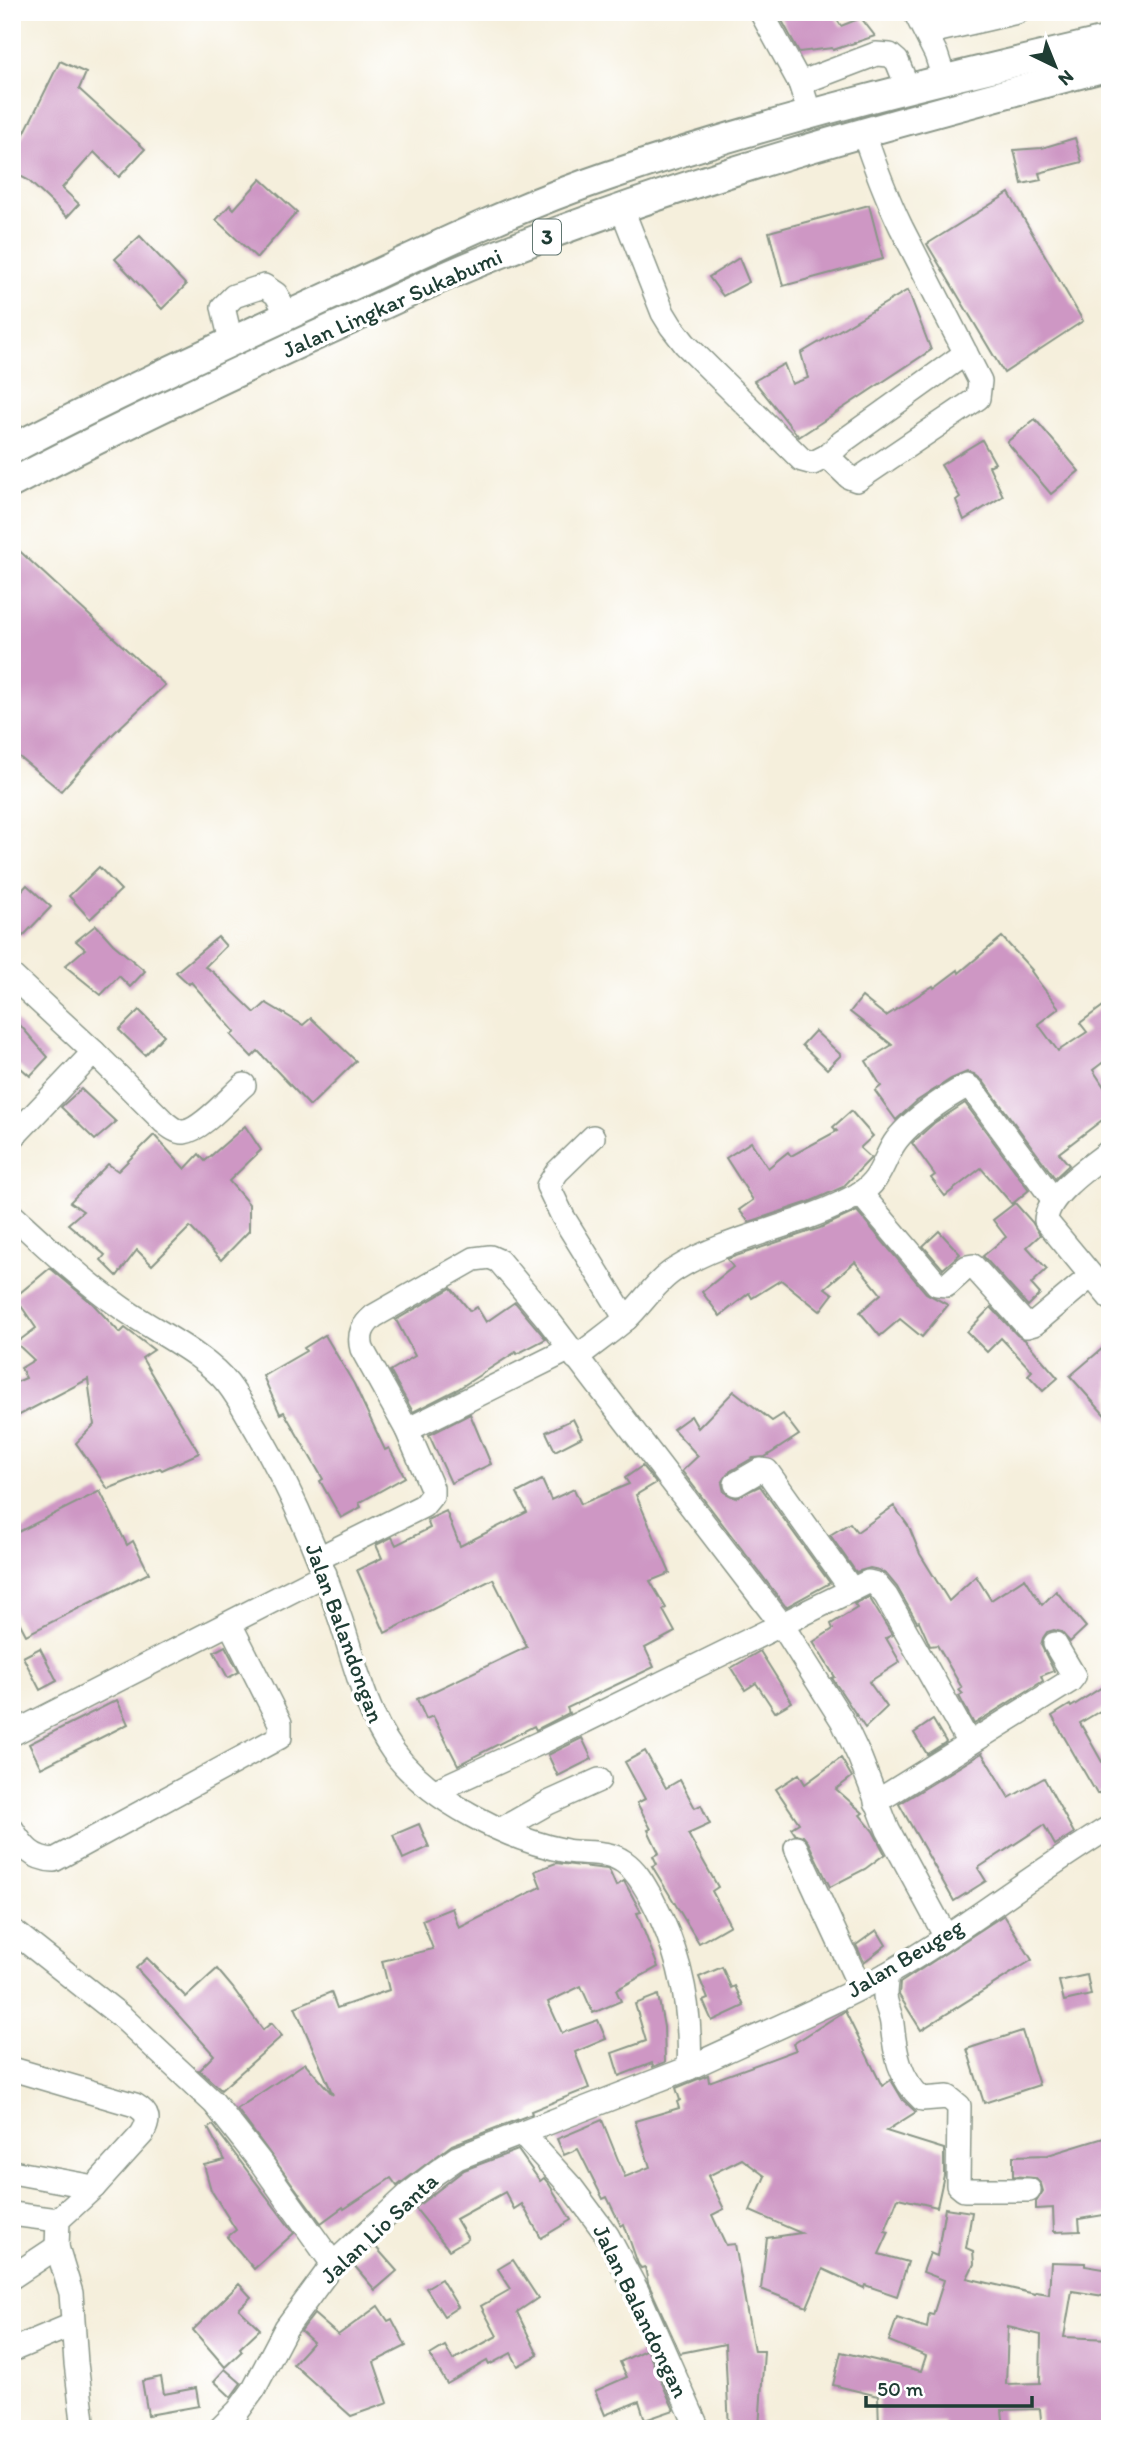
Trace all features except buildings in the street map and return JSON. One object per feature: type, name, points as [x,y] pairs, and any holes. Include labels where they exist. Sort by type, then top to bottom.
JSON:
[{"type":"main road","name":"Jalan Lingkar Sukabumi","points":[[12,449],[88,409],[287,314],[466,232],[607,176],[810,114],[944,78],[1110,40]]},
{"type":"main road","name":"Jalan Lingkar Sukabumi","points":[[12,483],[98,438],[477,263],[622,209],[863,131],[1110,66]]},
{"type":"street","points":[[761,12],[800,83],[810,114]]},
{"type":"street","points":[[915,12],[944,78]]},
{"type":"street","points":[[926,33],[1017,12]]},
{"type":"street","points":[[800,83],[876,54],[890,55],[897,61],[908,88]]},
{"type":"street","points":[[827,456],[849,477],[857,480],[978,398],[980,381],[887,201],[863,131]]},
{"type":"street","points":[[622,209],[663,313],[685,344],[802,460],[813,463],[827,456],[842,442],[966,354]]},
{"type":"street","points":[[231,341],[223,307],[234,296],[264,286],[275,294],[287,314]]},
{"type":"street","points":[[12,976],[175,1130],[184,1132],[195,1127],[244,1085]]},
{"type":"street","points":[[12,1138],[94,1052]]},
{"type":"street","points":[[407,1430],[573,1353],[626,1319],[673,1270],[735,1242],[772,1231],[860,1193],[881,1173],[899,1138],[938,1105],[969,1086],[1053,1199]]},
{"type":"street","points":[[593,1137],[557,1172],[548,1186],[563,1217],[626,1319]]},
{"type":"street","points":[[1110,1151],[1053,1199],[1045,1222],[1110,1298]]},
{"type":"street","points":[[860,1193],[937,1284],[947,1285],[967,1267],[973,1266],[1027,1326],[1034,1324],[1091,1276]]},
{"type":"street","name":"Jalan Balandongan","points":[[12,1215],[85,1281],[216,1371],[229,1385],[268,1450],[322,1566],[380,1731],[394,1753],[416,1776],[450,1803],[502,1829],[550,1847],[604,1854],[622,1860],[636,1873],[664,1924],[683,1980],[689,2027],[689,2068]]},
{"type":"street","points":[[12,1734],[230,1624],[423,1507],[432,1495],[432,1488],[407,1430],[362,1349],[362,1330],[374,1316],[474,1259],[490,1257],[499,1261],[573,1353],[782,1625],[842,1720],[904,1861],[946,1937]]},
{"type":"street","points":[[736,1484],[760,1470],[767,1471],[852,1590]]},
{"type":"street","points":[[435,1791],[868,1582],[882,1589],[969,1743]]},
{"type":"street","points":[[12,1829],[24,1848],[42,1859],[54,1860],[280,1737],[280,1723],[230,1624]]},
{"type":"street","points":[[876,1802],[1070,1681],[1073,1673],[1055,1644]]},
{"type":"street","points":[[502,1829],[548,1803],[599,1780]]},
{"type":"street","name":"Jalan Beugeg","points":[[689,2068],[887,1974],[946,1937],[1059,1858],[1110,1827]]},
{"type":"street","points":[[796,1848],[860,1987]]},
{"type":"street","points":[[12,1930],[122,2017],[214,2103],[262,2164],[333,2264]]},
{"type":"street","points":[[887,1974],[885,1997],[892,2022],[897,2059],[903,2075],[922,2099],[948,2097],[959,2106],[958,2185],[964,2190],[1029,2190]]},
{"type":"street","points":[[522,2133],[689,2068]]},
{"type":"street","points":[[12,2069],[135,2105],[147,2113],[148,2121],[142,2134],[94,2187],[58,2220],[57,2247],[71,2293],[72,2325],[85,2429]]},
{"type":"street","name":"Jalan Balandongan","points":[[522,2133],[572,2188],[607,2235],[642,2303],[698,2429]]},
{"type":"street","name":"Jalan Lio Santa","points":[[220,2429],[254,2389],[286,2328],[333,2264],[410,2193],[457,2158],[522,2133]]},
{"type":"street","points":[[12,2172],[94,2187]]},
{"type":"street","points":[[12,2214],[58,2220]]},
{"type":"street","points":[[12,2277],[57,2247]]},
{"type":"street","points":[[12,2350],[72,2325]]}]
